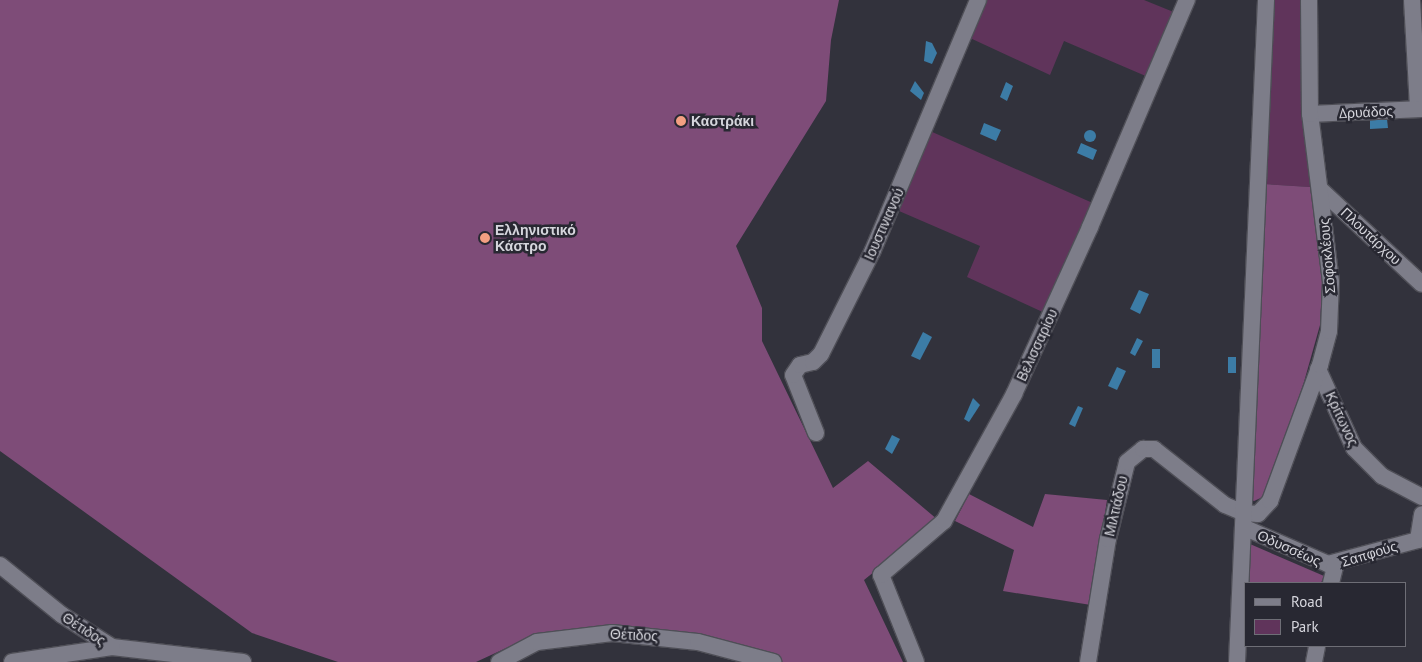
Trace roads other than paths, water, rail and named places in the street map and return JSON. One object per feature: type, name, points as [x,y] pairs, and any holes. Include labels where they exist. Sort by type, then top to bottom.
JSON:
[{"type":"street","name":"Ιουστινιανού","points":[[816,433],[793,375],[800,365],[813,362],[821,354],[874,250],[978,0]]},
{"type":"street","name":"Βελισσαρίου","points":[[916,662],[881,575],[944,521],[1014,394],[1090,228],[1186,0]]},
{"type":"street","points":[[1237,662],[1266,0]]},
{"type":"street","name":"Σοφοκλέους","points":[[1244,520],[1258,514],[1270,501],[1318,369],[1329,331],[1332,292],[1310,114],[1309,0]]},
{"type":"street","points":[[1412,0],[1420,109]]},
{"type":"street","name":"Δρυάδος","points":[[1310,114],[1420,109]]},
{"type":"street","name":"Πλουτάρχου","points":[[1320,189],[1422,284]]},
{"type":"street","name":"Κρίτωνος","points":[[1318,369],[1349,439],[1360,456],[1389,481],[1422,497]]},
{"type":"street","name":"Μιλτιάδου","points":[[1088,662],[1115,505],[1124,468],[1133,456],[1147,448],[1158,451],[1244,520]]},
{"type":"street","points":[[1420,539],[1422,514]]},
{"type":"street","name":"Οδυσσέως","points":[[1244,520],[1316,562],[1336,563]]},
{"type":"street","name":"Σαπφούς","points":[[1331,582],[1336,563],[1420,539]]},
{"type":"street","name":"Θέτιδος","points":[[0,565],[62,615],[112,648],[243,662]]},
{"type":"street","name":"Θέτιδος","points":[[498,662],[537,642],[612,632],[698,642],[773,662]]},
{"type":"street","points":[[1314,662],[1317,647]]},
{"type":"street","points":[[12,662],[112,648]]},
{"type":"water","points":[[926,41],[932,43],[937,53],[932,64],[924,61]]},
{"type":"water","points":[[915,81],[924,93],[921,100],[910,91]]},
{"type":"water","points":[[1006,82],[1013,86],[1007,101],[1000,97]]},
{"type":"water","points":[[1370,119],[1387,119],[1388,128],[1370,129]]},
{"type":"water","points":[[984,123],[1001,130],[996,141],[980,134]]},
{"type":"water","points":[[1088,130],[1092,130],[1096,136],[1092,142],[1088,142],[1084,138],[1084,134]]},
{"type":"water","points":[[1081,143],[1097,150],[1093,160],[1077,153]]},
{"type":"water","points":[[1139,290],[1149,294],[1140,314],[1130,309]]},
{"type":"water","points":[[923,332],[932,337],[920,360],[911,356]]},
{"type":"water","points":[[1137,338],[1143,341],[1135,356],[1130,353]]},
{"type":"water","points":[[1152,349],[1160,349],[1160,368],[1152,368]]},
{"type":"water","points":[[1228,357],[1236,357],[1236,373],[1228,373]]},
{"type":"water","points":[[1117,367],[1126,371],[1117,390],[1108,386]]},
{"type":"water","points":[[973,398],[980,405],[969,422],[964,419]]},
{"type":"water","points":[[1078,406],[1083,408],[1075,427],[1069,424]]},
{"type":"water","points":[[892,435],[900,439],[892,454],[885,449]]},
{"type":"place","name":"Καστράκι","points":[[681,121]]},
{"type":"place","name":"Ελληνιστικό Κάστρο","points":[[485,238]]}]
